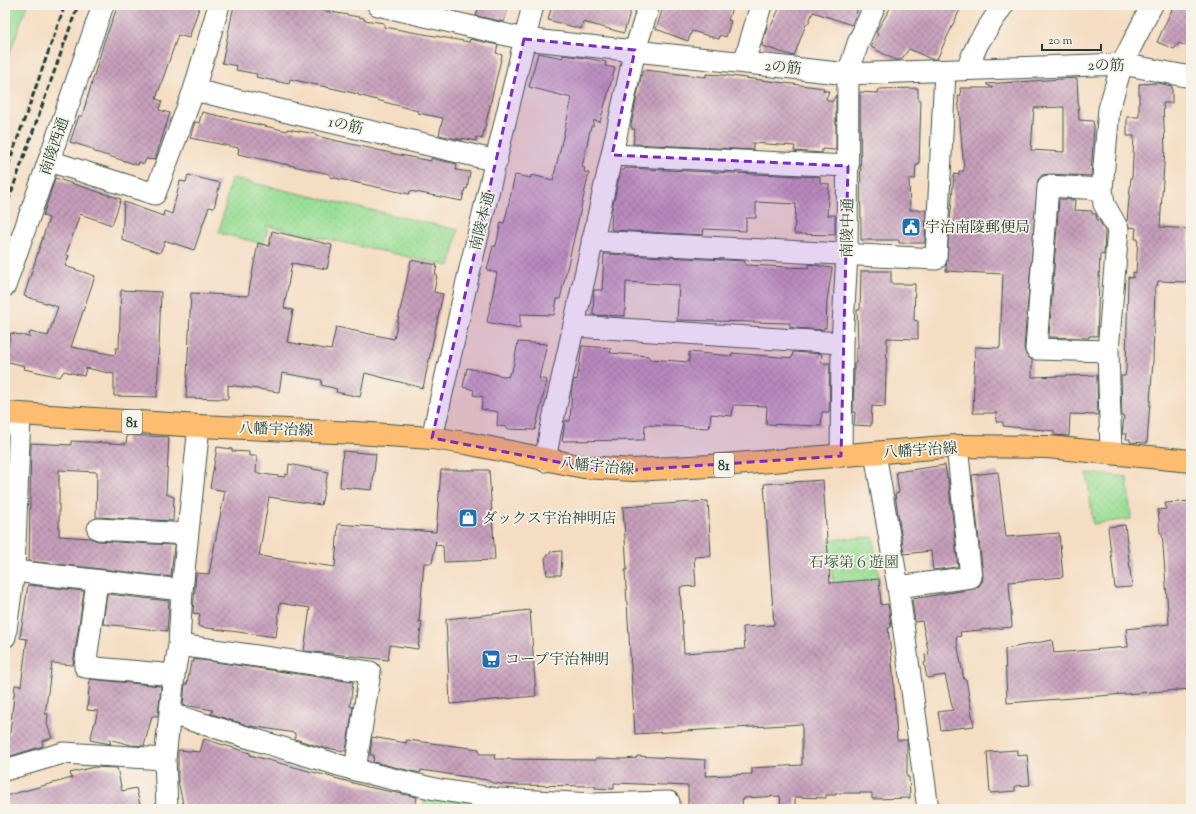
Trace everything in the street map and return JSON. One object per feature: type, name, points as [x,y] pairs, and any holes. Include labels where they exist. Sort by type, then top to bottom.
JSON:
[{"type":"main road","name":"八幡宇治線","points":[[12,414],[199,426],[432,438],[545,461],[584,467],[633,470],[710,466],[957,446],[1048,448],[1191,461]]},
{"type":"street","name":"南陵西通","points":[[5,286],[103,5]]},
{"type":"street","points":[[49,161],[155,194],[194,90],[219,5]]},
{"type":"street","name":"2の筋","points":[[378,5],[421,10],[524,39],[848,74],[945,71],[967,68],[1122,64],[1191,77]]},
{"type":"street","name":"南陵本通","points":[[432,438],[468,277],[497,161],[533,5]]},
{"type":"street","points":[[545,461],[635,50],[649,5]]},
{"type":"street","points":[[744,63],[761,5]]},
{"type":"street","name":"南陵中通","points":[[841,456],[842,343],[847,254],[848,74],[858,42],[876,5]]},
{"type":"street","points":[[967,68],[978,43],[1003,5]]},
{"type":"street","points":[[1111,453],[1108,351],[1118,229],[1104,204],[1102,189],[1109,109],[1122,64],[1152,5]]},
{"type":"street","points":[[592,241],[936,259],[945,71]]},
{"type":"street","name":"1の筋","points":[[194,90],[497,161]]},
{"type":"street","points":[[612,155],[848,166]]},
{"type":"street","points":[[1102,189],[1048,186],[1036,349],[1108,351]]},
{"type":"street","points":[[574,326],[842,343]]},
{"type":"street","points":[[5,636],[10,570],[12,414]]},
{"type":"street","points":[[167,809],[165,759],[174,675],[179,645],[187,534],[199,426]]},
{"type":"street","points":[[898,587],[970,577],[957,446]]},
{"type":"street","points":[[875,453],[898,587],[928,809]]},
{"type":"street","points":[[98,529],[187,534]]},
{"type":"street","points":[[10,570],[97,582],[182,590]]},
{"type":"street","points":[[97,582],[85,667],[174,675]]},
{"type":"street","points":[[179,645],[370,672],[355,770]]},
{"type":"street","points":[[171,714],[355,770],[501,804],[669,802],[669,809]]},
{"type":"street","points":[[5,770],[63,754],[165,759]]},
{"type":"highlighted area","points":[[524,39],[635,50],[612,155],[848,166],[841,456],[633,470],[584,467],[432,438]]},
{"type":"green space","points":[[5,5],[27,5],[5,66]]},
{"type":"green space","points":[[231,178],[458,230],[450,266],[268,226],[264,244],[219,233]]},
{"type":"green space","points":[[1087,473],[1127,477],[1131,519],[1093,524]]},
{"type":"green space","name":"石塚第６遊園","points":[[873,537],[880,583],[834,588],[828,540]]},
{"type":"green space","points":[[425,796],[490,806],[491,809],[423,809]]},
{"type":"building","points":[[118,5],[200,5],[189,38],[178,35],[156,99],[162,101],[159,110],[170,113],[155,160],[146,159],[144,164],[139,162],[138,165],[95,152],[90,148],[70,142],[79,116],[82,116],[104,42]]},
{"type":"building","points":[[234,5],[293,5],[364,18],[364,20],[384,23],[384,27],[469,42],[470,39],[498,45],[496,53],[502,55],[482,139],[476,137],[476,141],[462,138],[462,140],[439,135],[443,118],[418,113],[418,111],[358,94],[290,79],[289,84],[256,77],[257,74],[236,70],[237,66],[222,63]]},
{"type":"building","points":[[479,5],[509,5],[504,22],[476,16]]},
{"type":"building","points":[[552,5],[632,5],[624,33],[583,22],[581,29],[548,20]]},
{"type":"building","points":[[664,5],[733,5],[728,20],[731,21],[726,37],[720,35],[719,39],[692,31],[688,41],[656,29]]},
{"type":"building","points":[[781,5],[859,5],[852,25],[813,12],[808,24],[806,24],[794,56],[762,46],[767,27],[770,28]]},
{"type":"building","points":[[892,5],[962,5],[937,59],[931,59],[909,49],[901,60],[895,60],[871,47],[878,34],[876,33],[878,29]]},
{"type":"building","points":[[1174,5],[1191,5],[1191,48],[1179,43],[1174,49],[1157,42]]},
{"type":"building","points":[[538,53],[563,58],[563,55],[606,62],[605,66],[615,68],[600,122],[594,120],[593,126],[591,126],[582,167],[585,168],[584,172],[589,173],[560,299],[557,299],[554,315],[520,314],[520,329],[487,322],[497,273],[487,270],[493,246],[496,246],[501,222],[504,223],[515,175],[531,178],[531,175],[553,180],[572,98],[529,87]]},
{"type":"building","points":[[644,70],[706,77],[706,74],[722,75],[824,88],[823,91],[829,91],[826,99],[832,102],[836,95],[836,150],[822,149],[822,153],[794,151],[795,146],[753,143],[753,150],[633,144],[635,129],[632,129],[631,125],[642,72]]},
{"type":"building","points":[[1077,78],[1079,120],[1093,121],[1091,176],[1049,174],[1042,175],[1038,180],[1024,348],[1026,355],[1032,360],[1032,377],[1097,375],[1098,415],[1070,414],[1069,436],[1054,435],[1054,431],[1003,426],[1003,422],[996,422],[997,413],[973,413],[975,347],[1000,348],[1003,274],[946,271],[954,174],[959,175],[959,171],[964,171],[958,96],[961,96],[960,88],[993,88],[986,84]],"holes":[[[1064,107],[1064,152],[1031,150],[1034,108]]]},
{"type":"building","points":[[1158,83],[1172,86],[1172,103],[1163,103],[1165,149],[1160,227],[1189,229],[1187,282],[1158,281],[1157,286],[1155,286],[1153,361],[1147,443],[1130,442],[1130,439],[1126,439],[1127,434],[1122,434],[1124,416],[1122,416],[1121,376],[1125,376],[1126,371],[1128,277],[1133,278],[1133,272],[1136,273],[1138,239],[1135,239],[1136,228],[1129,227],[1127,221],[1132,177],[1134,136],[1127,136],[1127,117],[1139,117],[1139,84]]},
{"type":"building","points":[[918,88],[918,100],[921,100],[919,165],[916,165],[915,179],[909,179],[910,210],[926,210],[925,243],[899,243],[899,240],[861,240],[860,92],[878,93],[879,89]]},
{"type":"building","points":[[202,112],[287,131],[287,129],[316,134],[316,136],[395,154],[431,161],[431,158],[457,164],[456,170],[470,172],[467,189],[465,188],[462,201],[410,191],[409,194],[330,177],[330,174],[238,154],[239,148],[190,138],[195,122],[199,123]]},
{"type":"building","points":[[625,168],[820,177],[820,183],[829,184],[827,215],[835,215],[835,235],[794,234],[796,204],[756,202],[756,218],[746,218],[746,231],[704,229],[703,235],[611,230],[612,209],[621,170],[624,170]]},
{"type":"building","points":[[188,175],[220,183],[214,208],[209,207],[194,250],[165,241],[160,253],[122,240],[124,202],[163,216],[164,211],[172,214],[180,181],[186,182]]},
{"type":"building","points":[[55,178],[121,199],[112,225],[80,214],[66,255],[69,256],[65,266],[95,276],[71,347],[115,355],[116,348],[119,348],[121,290],[161,292],[157,397],[114,396],[114,374],[86,368],[84,376],[64,371],[60,377],[24,369],[25,366],[5,361],[11,333],[29,337],[30,332],[48,336],[58,307],[24,296],[49,218],[43,216]]},
{"type":"building","points":[[1059,199],[1075,200],[1074,210],[1092,211],[1092,214],[1096,214],[1097,220],[1099,220],[1105,231],[1104,255],[1100,254],[1097,336],[1089,336],[1089,338],[1049,337]]},
{"type":"building","points":[[272,231],[332,245],[327,269],[292,263],[284,308],[293,310],[287,342],[331,350],[336,327],[394,339],[411,260],[437,265],[434,292],[443,294],[423,388],[365,373],[360,397],[336,392],[337,389],[321,385],[322,380],[282,373],[279,392],[228,385],[228,399],[186,398],[191,293],[248,296],[258,243],[269,246]]},
{"type":"building","points":[[604,254],[745,261],[745,265],[808,268],[809,264],[832,268],[827,301],[826,328],[823,328],[823,330],[794,328],[790,327],[790,323],[677,320],[679,285],[626,282],[625,316],[593,315],[594,290],[602,290]]},
{"type":"building","points":[[861,271],[891,271],[891,284],[915,284],[914,320],[918,321],[918,339],[887,338],[885,407],[872,406],[871,426],[854,425],[855,412],[853,412],[854,363],[856,363],[856,348],[858,348],[857,310],[860,310]]},
{"type":"building","points":[[518,342],[547,344],[539,378],[547,380],[535,430],[507,429],[507,427],[497,426],[498,412],[481,409],[483,397],[473,395],[474,390],[463,387],[467,368],[508,377],[510,372],[512,372]]},
{"type":"building","points":[[582,346],[611,348],[610,353],[648,356],[650,359],[689,362],[689,352],[732,356],[732,353],[792,358],[793,352],[822,354],[821,363],[830,363],[829,412],[822,412],[821,426],[766,424],[767,406],[733,405],[732,416],[711,414],[709,428],[645,425],[644,440],[562,441],[565,421],[570,421],[572,388],[574,379],[577,380]]},
{"type":"building","points":[[127,435],[169,437],[166,494],[174,497],[173,521],[96,517],[97,472],[59,470],[59,536],[90,538],[97,541],[172,545],[174,546],[171,577],[29,561],[31,443],[71,445],[71,441],[126,444]]},
{"type":"building","points":[[217,447],[232,449],[232,451],[249,452],[249,456],[257,456],[256,473],[285,477],[285,474],[288,475],[289,464],[328,472],[321,505],[269,497],[259,556],[335,567],[338,524],[436,532],[441,470],[489,470],[495,560],[444,562],[443,546],[435,545],[432,563],[424,563],[419,622],[422,621],[418,649],[390,645],[388,660],[304,651],[310,608],[280,603],[276,637],[200,627],[198,625],[200,614],[193,613],[196,573],[209,574],[225,491],[210,488]]},
{"type":"building","points":[[343,451],[376,454],[372,490],[340,487]]},
{"type":"building","points":[[945,465],[948,478],[958,567],[933,570],[931,551],[904,554],[895,494],[899,493],[896,472]]},
{"type":"building","points":[[998,472],[1006,537],[1059,533],[1063,577],[1009,582],[1012,627],[960,632],[961,636],[956,637],[964,680],[966,679],[974,726],[941,730],[938,712],[953,710],[945,675],[927,678],[924,663],[926,662],[925,655],[929,654],[922,621],[915,622],[912,599],[973,589],[978,587],[982,582],[983,576],[972,475]]},
{"type":"building","points":[[823,480],[830,583],[879,579],[881,605],[888,604],[891,627],[888,628],[893,672],[897,740],[907,740],[907,777],[909,777],[910,798],[872,799],[872,793],[836,793],[836,795],[826,795],[826,798],[795,797],[795,809],[781,809],[780,796],[744,798],[744,800],[742,800],[743,809],[688,809],[688,786],[614,783],[614,789],[595,788],[595,786],[508,785],[493,783],[487,780],[421,770],[420,773],[373,762],[374,755],[370,755],[372,737],[406,743],[407,740],[479,749],[479,754],[495,754],[494,759],[596,760],[596,758],[637,758],[637,756],[706,760],[705,776],[752,774],[752,768],[802,765],[802,724],[635,734],[625,570],[627,570],[623,507],[708,501],[711,556],[694,557],[696,586],[680,587],[684,653],[745,649],[743,627],[774,625],[764,484]]},
{"type":"building","points":[[1191,501],[1191,689],[1007,703],[1005,649],[1052,640],[1054,653],[1128,647],[1126,629],[1169,624],[1162,533],[1160,533],[1158,510],[1166,509],[1165,503]]},
{"type":"building","points":[[1125,525],[1132,587],[1115,588],[1108,527]]},
{"type":"building","points":[[562,551],[561,575],[547,575],[545,558],[550,552]]},
{"type":"building","points":[[28,585],[84,591],[73,665],[52,663],[45,714],[48,714],[47,724],[52,738],[42,741],[43,746],[5,758],[5,735],[10,734],[15,685],[21,686],[27,639],[20,638]]},
{"type":"building","points":[[107,594],[169,601],[167,631],[103,624]]},
{"type":"building","points":[[530,610],[536,696],[450,704],[446,619]]},
{"type":"building","points":[[194,659],[353,682],[350,706],[353,707],[346,751],[324,748],[295,739],[295,733],[250,726],[211,714],[213,710],[183,705],[185,684],[187,684],[191,662],[194,662]]},
{"type":"building","points":[[90,679],[161,686],[158,716],[152,716],[144,746],[131,745],[109,739],[111,744],[90,740],[98,711],[87,710]]},
{"type":"building","points":[[204,739],[250,753],[250,755],[368,787],[417,797],[415,809],[184,809],[178,780],[178,750],[200,752]]},
{"type":"building","points":[[1017,750],[1017,756],[1027,755],[1030,785],[1015,786],[1015,791],[990,793],[987,752]]},
{"type":"building","points":[[94,767],[117,768],[122,791],[136,788],[141,809],[8,809],[5,796],[72,778],[70,773]]},
{"type":"railway","points":[[5,174],[65,5]]},
{"type":"railway","points":[[5,210],[78,5]]},
{"type":"place","name":"宇治南陵郵便局","points":[[911,227]]},
{"type":"place","name":"ダックス宇治神明店","points":[[468,518]]},
{"type":"place","name":"コープ宇治神明","points":[[491,659]]}]
